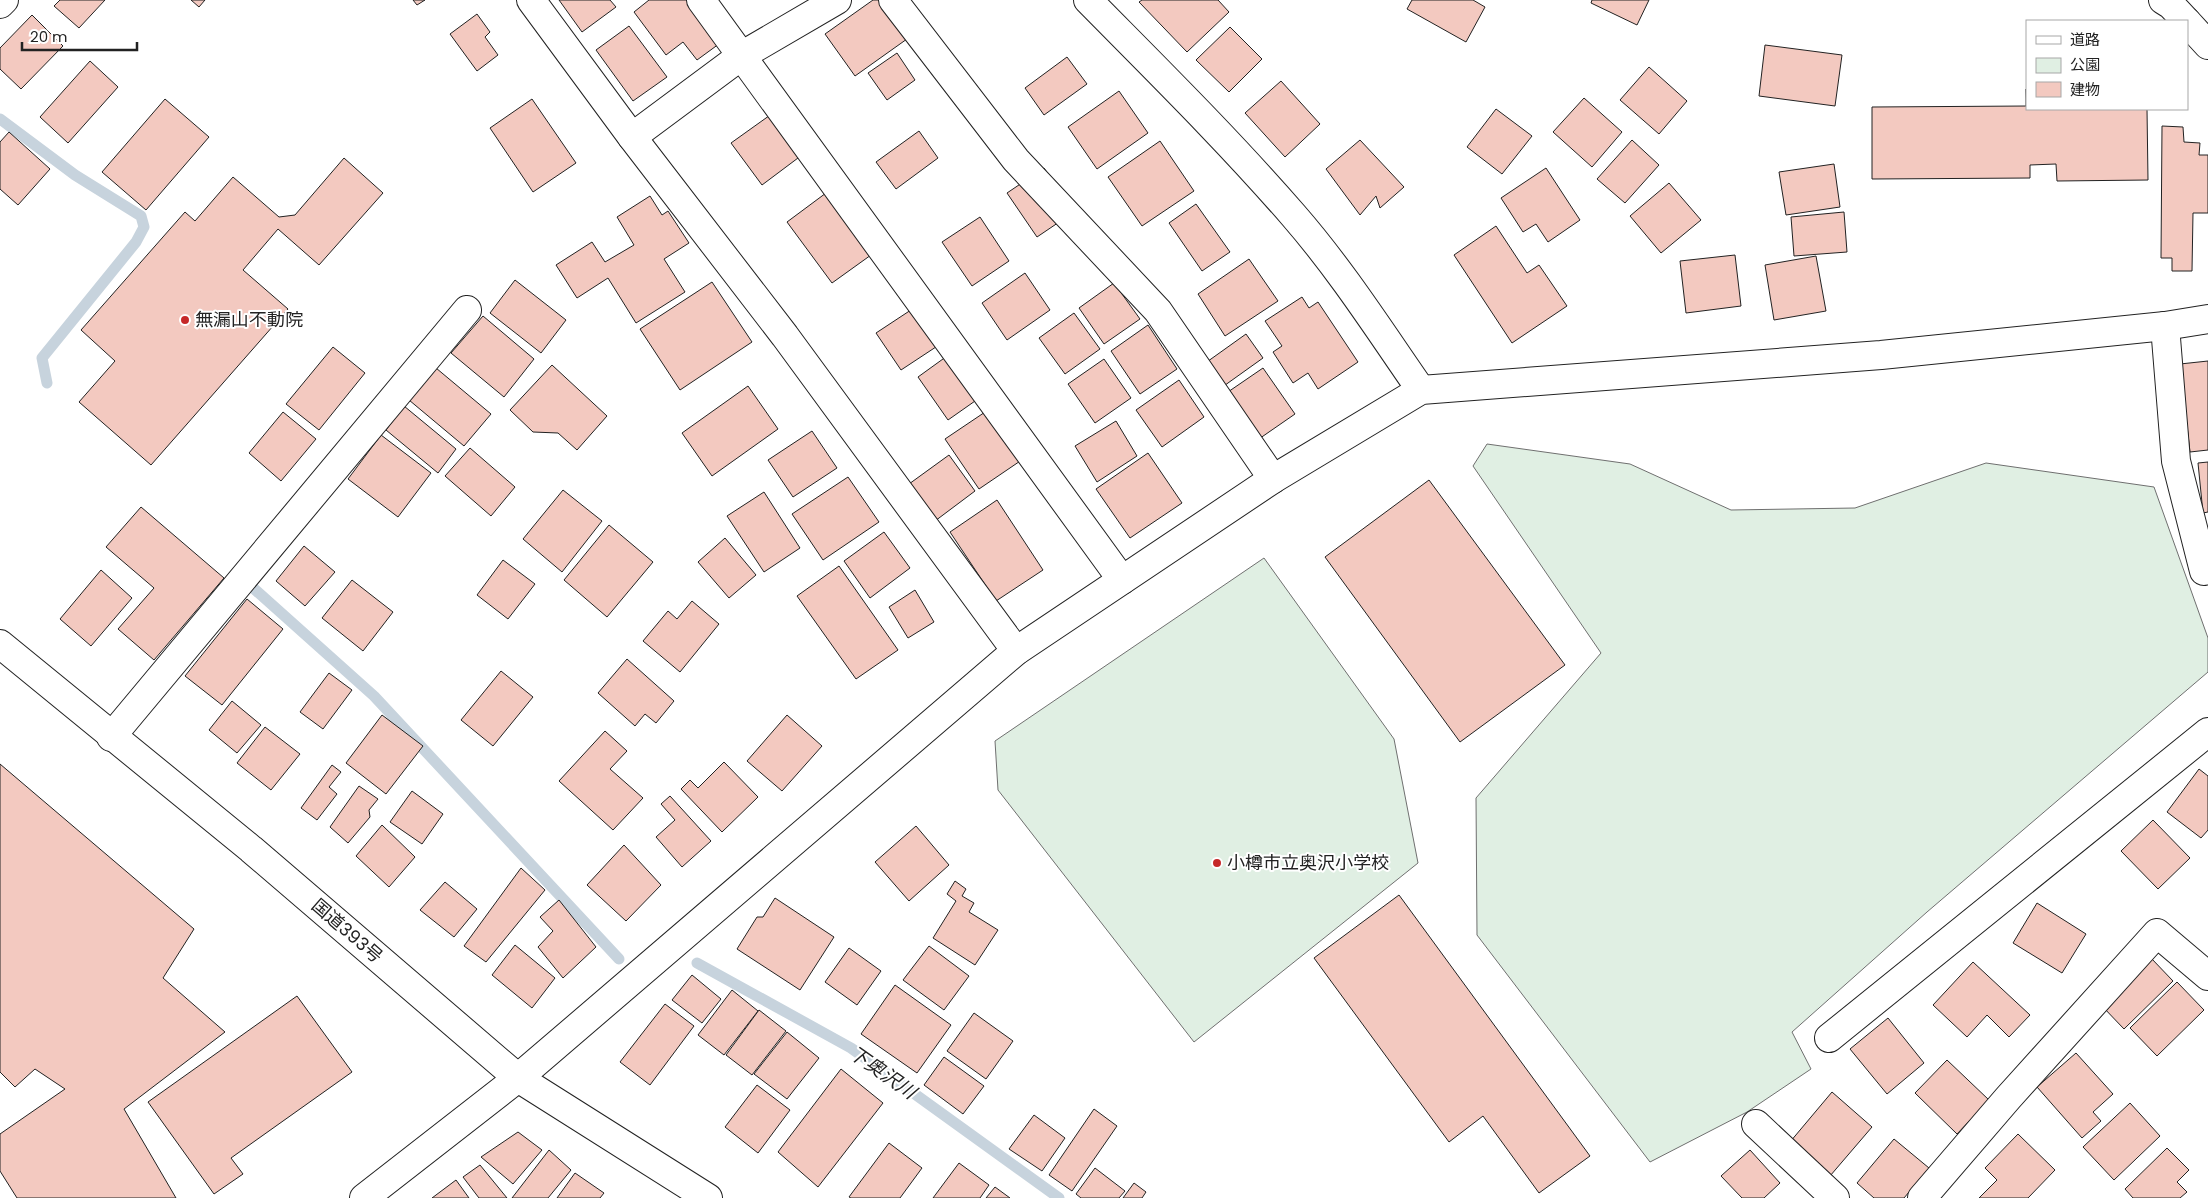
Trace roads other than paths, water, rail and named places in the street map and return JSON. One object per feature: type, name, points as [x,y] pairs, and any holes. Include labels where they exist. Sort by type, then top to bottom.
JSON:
[{"type":"main road","points":[[0,4],[4,0]]},
{"type":"main road","points":[[532,0],[632,137],[785,336],[1016,650]]},
{"type":"main road","points":[[701,0],[1122,580]]},
{"type":"main road","points":[[632,137],[742,56],[837,0]]},
{"type":"main road","points":[[893,0],[1016,160],[1158,311],[1273,479]]},
{"type":"main road","points":[[1088,0],[1179,92],[1295,216],[1342,278],[1421,390]]},
{"type":"main road","points":[[2163,0],[2171,4],[2184,20]]},
{"type":"main road","points":[[2188,24],[2208,45]]},
{"type":"main road","points":[[111,737],[467,310]]},
{"type":"main road","points":[[364,1198],[518,1078],[1016,650],[1273,479],[1421,390],[1881,355],[2165,326],[2208,319]]},
{"type":"main road","points":[[2165,326],[2176,461],[2204,570]]},
{"type":"main road","name":"国道393号","points":[[0,644],[111,737],[251,849],[518,1078],[708,1198]]},
{"type":"main road","points":[[1829,1038],[2208,732]]},
{"type":"main road","points":[[1922,1198],[2008,1098],[2157,933],[2208,976]]},
{"type":"main road","points":[[1756,1124],[1835,1198]]},
{"type":"waterway","points":[[0,119],[75,175],[141,216],[144,227],[136,242],[42,358],[47,383]]},
{"type":"waterway","points":[[242,578],[374,696],[619,959]]},
{"type":"waterway","name":"下奥沢川","points":[[697,963],[851,1048],[1059,1198]]},
{"type":"place","name":"無漏山不動院","points":[[185,320]]},
{"type":"place","name":"小樽市立奥沢小学校","points":[[1217,863]]}]
